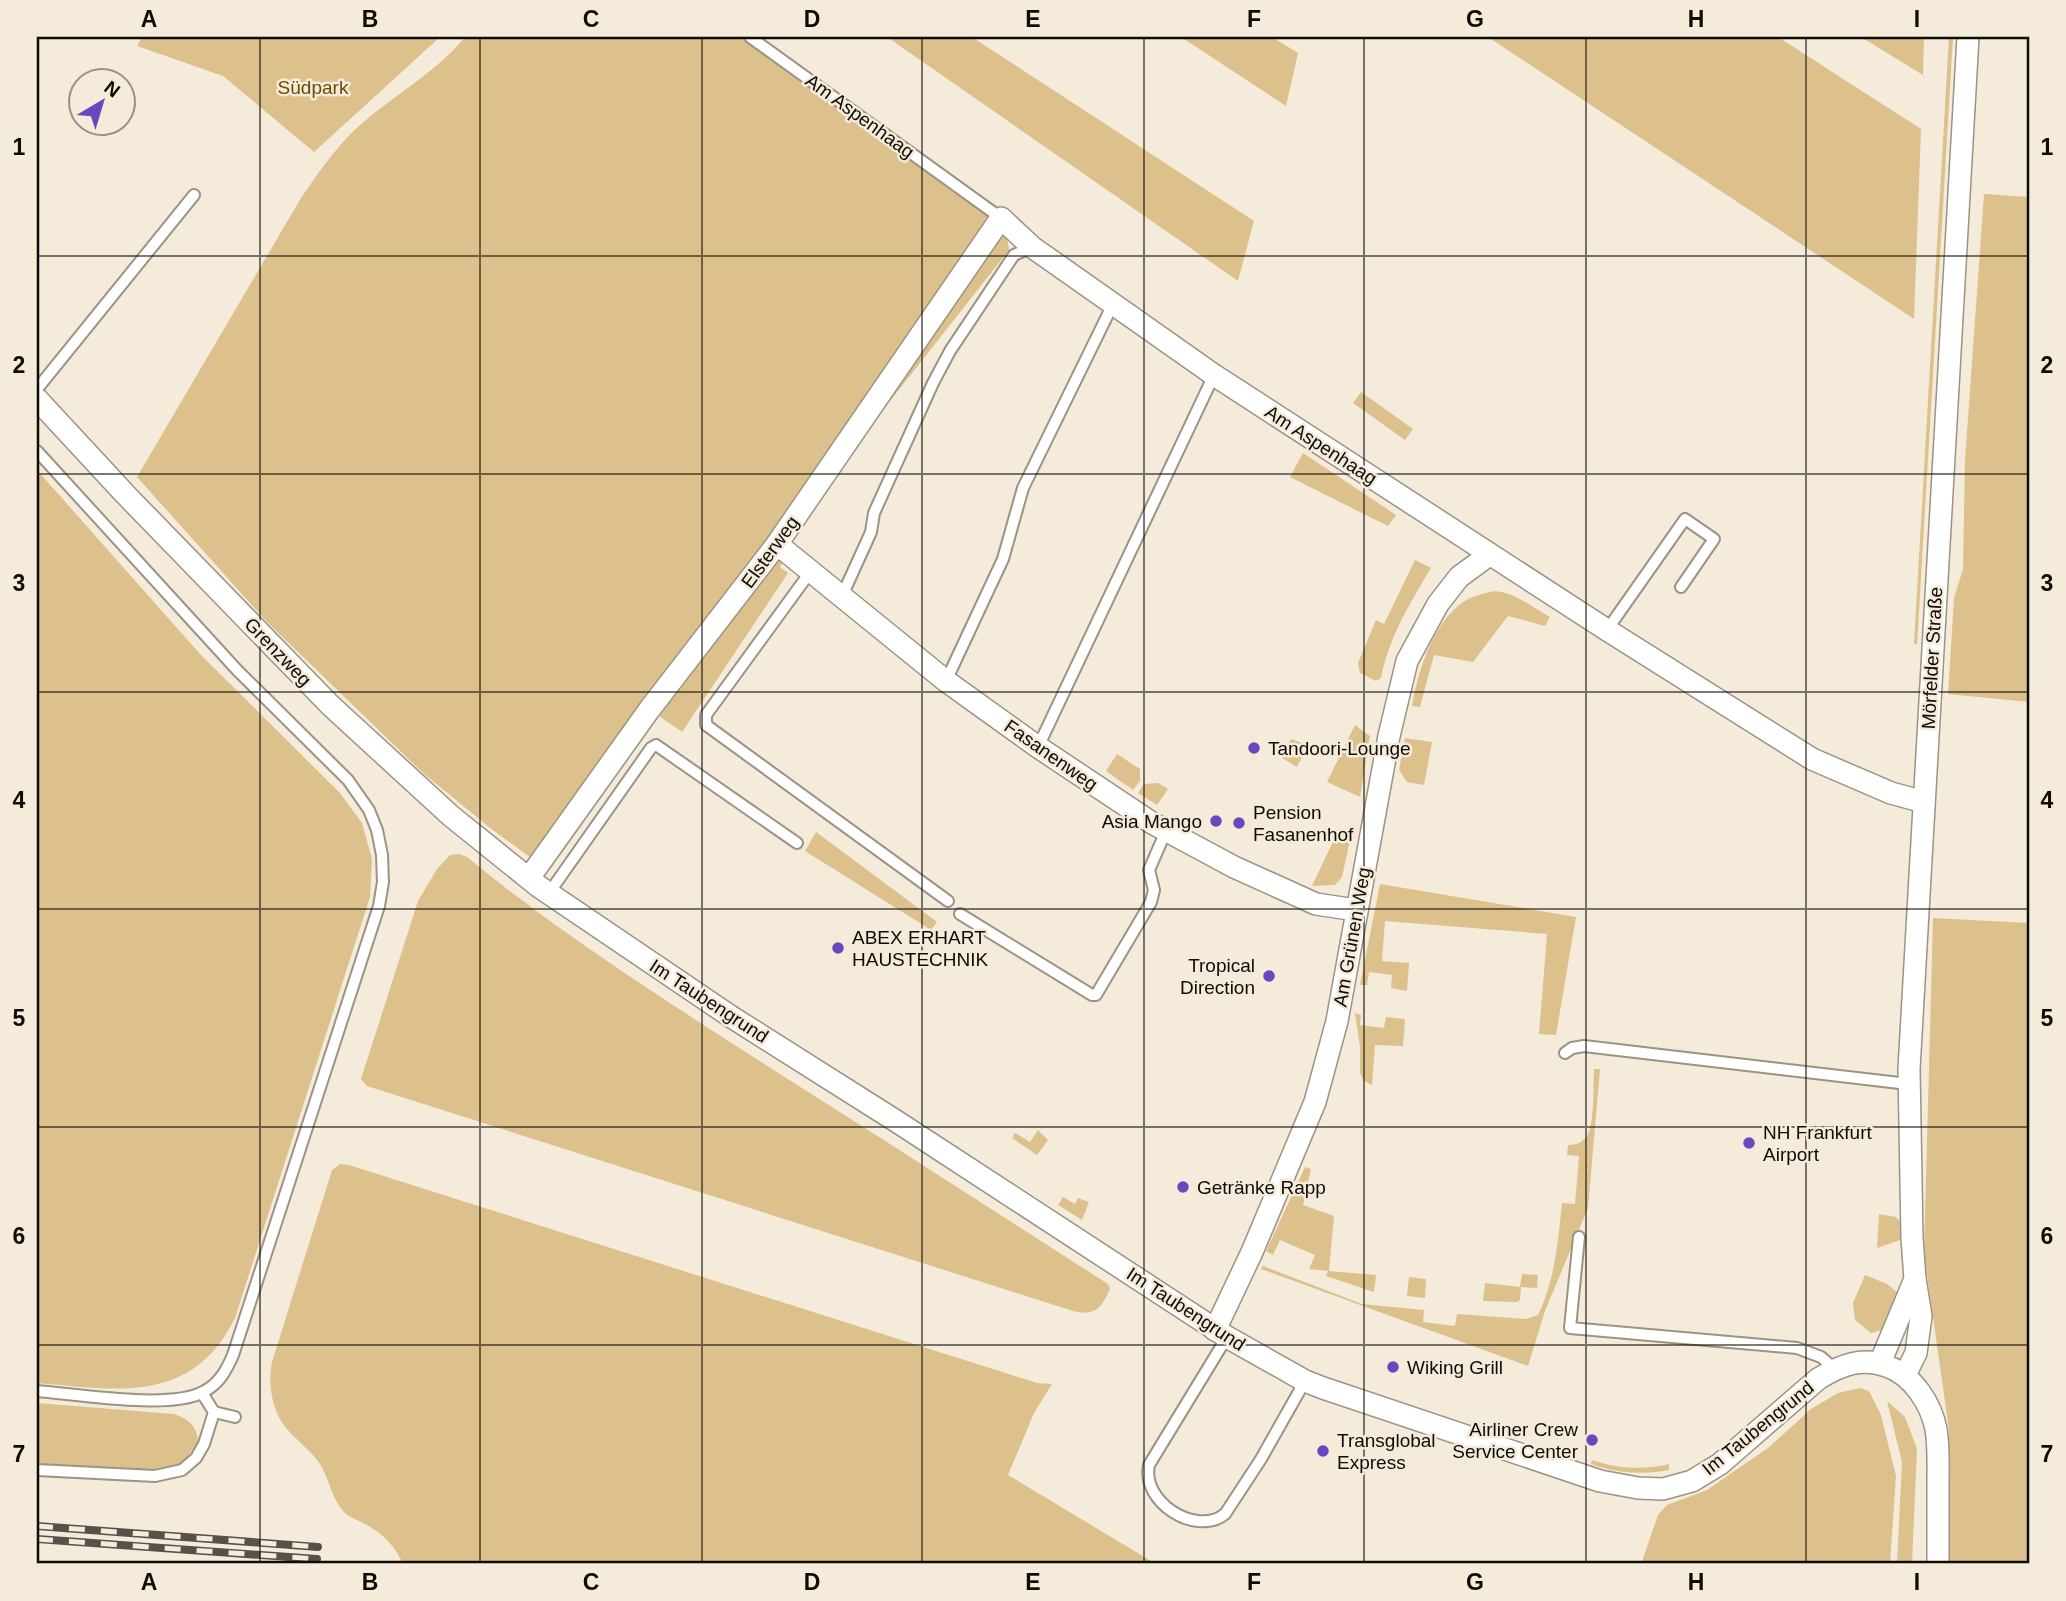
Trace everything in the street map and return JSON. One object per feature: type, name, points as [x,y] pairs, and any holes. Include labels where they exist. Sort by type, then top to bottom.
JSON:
[{"type":"street","name":"Mörfelder Straße","points":[[1905,1375],[1916,1353],[1921,1316],[1915,1279],[1908,1084],[1968,37]]},
{"type":"street","name":"Am Aspenhaag","points":[[1001,218],[1032,247],[1214,374],[1607,630],[1812,759],[1891,793],[1924,802]]},
{"type":"street","name":"Elsterweg","points":[[539,886],[649,710],[777,544],[1001,218]]},
{"type":"street","name":"Grenzweg","points":[[37,399],[125,494],[330,705],[452,816],[539,886]]},
{"type":"street","name":"Fasanenweg","points":[[777,544],[946,681],[1038,747],[1166,831],[1234,867],[1315,904],[1356,910]]},
{"type":"street","name":"Am Grünen Weg","points":[[1221,1333],[1315,1102],[1336,1021],[1389,736],[1407,661],[1438,604],[1459,577],[1489,555]]},
{"type":"street","name":"Im Taubengrund","points":[[539,886],[730,1016],[1221,1333],[1305,1381],[1600,1481],[1629,1487],[1663,1489],[1692,1481],[1720,1464],[1818,1379],[1835,1369],[1857,1361],[1880,1363]]},
{"type":"street","name":"Mörfelder Straße","points":[[1880,1363],[1915,1279]]},
{"type":"street","points":[[1880,1363],[1905,1375],[1923,1399],[1936,1429],[1938,1564]]},
{"type":"lane","name":"Am Aspenhaag","points":[[750,37],[1001,218]]},
{"type":"lane","points":[[37,389],[194,195]]},
{"type":"lane","points":[[842,596],[872,532],[874,513],[944,362],[1014,255],[1032,247]]},
{"type":"lane","points":[[946,681],[1003,559],[1023,488],[1114,304]]},
{"type":"lane","points":[[1038,747],[1214,374]]},
{"type":"lane","points":[[37,451],[237,670],[348,780],[369,810],[377,830],[382,855],[383,882],[379,906],[233,1355],[222,1377],[202,1393],[154,1400],[37,1391]]},
{"type":"lane","points":[[1607,630],[1685,519],[1714,538],[1681,587]]},
{"type":"lane","points":[[811,571],[706,715],[706,725],[948,901]]},
{"type":"lane","points":[[539,886],[656,745],[797,843]]},
{"type":"lane","points":[[960,914],[1096,995],[1151,902],[1154,890],[1149,870],[1166,831]]},
{"type":"lane","points":[[1565,1053],[1572,1048],[1584,1046],[1908,1084]]},
{"type":"lane","points":[[1579,1237],[1570,1328],[1797,1348],[1821,1357],[1835,1369]]},
{"type":"lane","points":[[1221,1333],[1149,1465],[1147,1473],[1151,1489],[1175,1513],[1194,1521],[1208,1523],[1225,1514],[1261,1459],[1305,1381]]},
{"type":"lane","points":[[202,1393],[214,1412],[235,1417]]},
{"type":"lane","points":[[37,1470],[155,1476],[182,1470],[196,1458],[204,1444],[214,1412]]},
{"type":"green space","name":"Südpark","points":[[142,37],[440,37],[314,152],[223,76],[137,46]]},
{"type":"green space","points":[[465,37],[739,37],[995,222],[1006,231],[1009,250],[831,476],[774,553],[783,561],[780,567],[788,573],[682,732],[659,716],[549,871],[490,828],[423,773],[268,623],[137,477],[301,198],[321,170],[358,127],[441,62]]},
{"type":"green space","points":[[887,37],[972,37],[1254,221],[1238,281]]},
{"type":"green space","points":[[1181,37],[1272,37],[1298,53],[1286,106]]},
{"type":"green space","points":[[1488,37],[1778,37],[1921,129],[1914,319]]},
{"type":"green space","points":[[1861,37],[1924,37],[1923,75]]},
{"type":"green space","points":[[1949,37],[1953,37],[1917,645],[1914,643]]},
{"type":"green space","points":[[1984,194],[2029,197],[2029,702],[1948,694],[1954,598],[1963,569],[1965,460]]},
{"type":"green space","points":[[1361,392],[1413,429],[1405,440],[1353,403]]},
{"type":"green space","points":[[1303,453],[1396,515],[1388,526],[1290,477]]},
{"type":"green space","points":[[37,470],[200,654],[340,793],[362,823],[372,859],[370,897],[235,1318],[217,1346],[197,1366],[175,1379],[150,1386],[96,1388],[37,1383]]},
{"type":"green space","points":[[1415,560],[1431,568],[1401,621],[1389,648],[1381,678],[1376,681],[1360,673],[1358,663],[1376,620],[1384,624]]},
{"type":"green space","points":[[1494,591],[1516,597],[1550,617],[1545,626],[1508,616],[1473,662],[1434,655],[1420,707],[1412,706],[1422,665],[1440,627],[1462,603]]},
{"type":"green space","points":[[1355,725],[1370,736],[1360,797],[1327,782]]},
{"type":"green space","points":[[1405,738],[1432,742],[1424,785],[1407,782],[1399,770]]},
{"type":"green space","points":[[1291,739],[1308,745],[1297,767],[1282,758]]},
{"type":"green space","points":[[1117,754],[1140,769],[1140,781],[1133,790],[1106,771]]},
{"type":"green space","points":[[1158,783],[1168,789],[1157,805],[1138,793],[1144,784]]},
{"type":"green space","points":[[1339,829],[1351,836],[1342,877],[1335,885],[1312,886]]},
{"type":"green space","points":[[816,832],[937,922],[931,930],[805,851]]},
{"type":"green space","points":[[450,855],[467,857],[578,941],[655,993],[1108,1284],[1110,1289],[1104,1302],[1092,1312],[1073,1311],[367,1086],[361,1079],[418,901],[437,869]]},
{"type":"green space","points":[[1380,884],[1576,917],[1556,1035],[1539,1034],[1547,934],[1385,921],[1382,961],[1409,963],[1407,991],[1391,988],[1392,975],[1369,972],[1367,985],[1360,985]]},
{"type":"green space","points":[[1933,918],[2029,923],[2029,1564],[1947,1564],[1949,1430],[1924,1253]]},
{"type":"green space","points":[[1355,1013],[1361,1015],[1360,1025],[1384,1028],[1386,1017],[1405,1019],[1403,1046],[1375,1045],[1372,1085],[1364,1081],[1360,1073],[1360,1047]]},
{"type":"green space","points":[[1594,1069],[1600,1069],[1588,1208],[1545,1311],[1528,1366],[1261,1269],[1263,1266],[1362,1304],[1424,1310],[1423,1322],[1455,1326],[1457,1314],[1526,1319],[1538,1315],[1552,1274],[1562,1203],[1575,1204],[1579,1156],[1567,1155],[1568,1145],[1583,1140],[1590,1130]]},
{"type":"green space","points":[[1038,1130],[1048,1140],[1037,1155],[1012,1138],[1015,1133],[1030,1142]]},
{"type":"green space","points":[[340,1164],[1037,1383],[1052,1384],[1034,1413],[1008,1475],[1156,1564],[403,1564],[392,1545],[381,1535],[340,1507],[320,1464],[283,1424],[272,1394],[272,1362],[332,1170]]},
{"type":"green space","points":[[1305,1167],[1311,1169],[1303,1205],[1334,1216],[1329,1271],[1376,1275],[1374,1292],[1326,1276],[1328,1271],[1309,1269],[1315,1255],[1280,1240],[1273,1255],[1266,1251]]},
{"type":"green space","points":[[1063,1197],[1075,1204],[1078,1198],[1089,1202],[1082,1220],[1058,1205]]},
{"type":"green space","points":[[1879,1214],[1896,1217],[1901,1223],[1900,1240],[1877,1248]]},
{"type":"green space","points":[[1522,1274],[1538,1275],[1537,1288],[1521,1287],[1520,1300],[1517,1302],[1483,1301],[1485,1283],[1520,1287]]},
{"type":"green space","points":[[1865,1275],[1887,1284],[1899,1294],[1891,1317],[1882,1330],[1871,1333],[1855,1320],[1853,1303]]},
{"type":"green space","points":[[1409,1277],[1426,1279],[1425,1298],[1407,1296]]},
{"type":"green space","points":[[1860,1388],[1869,1391],[1881,1415],[1896,1476],[1890,1564],[1641,1564],[1658,1515],[1667,1505],[1707,1490],[1768,1448],[1811,1409],[1838,1393]]},
{"type":"green space","points":[[1887,1401],[1905,1417],[1917,1449],[1912,1564],[1897,1564],[1902,1462]]},
{"type":"green space","points":[[37,1403],[174,1414],[191,1424],[198,1442],[183,1463],[164,1471],[37,1464]]},
{"type":"green space","points":[[1592,1460],[1630,1468],[1669,1464],[1669,1470],[1639,1473],[1620,1471],[1591,1464]]},
{"type":"railway","points":[[37,1526],[318,1547]]},
{"type":"railway","points":[[37,1539],[317,1559]]},
{"type":"place","name":"Tandoori-Lounge","points":[[1254,748]]},
{"type":"place","name":"Asia Mango","points":[[1216,821]]},
{"type":"place","name":"Pension Fasanenhof","points":[[1239,823]]},
{"type":"place","name":"ABEX ERHART HAUSTECHNIK","points":[[838,948]]},
{"type":"place","name":"Tropical Direction","points":[[1269,976]]},
{"type":"place","name":"NH Frankfurt Airport","points":[[1749,1143]]},
{"type":"place","name":"Getränke Rapp","points":[[1183,1187]]},
{"type":"place","name":"Wiking Grill","points":[[1393,1367]]},
{"type":"place","name":"Airliner Crew Service Center","points":[[1592,1440]]},
{"type":"place","name":"Transglobal Express","points":[[1323,1451]]}]
